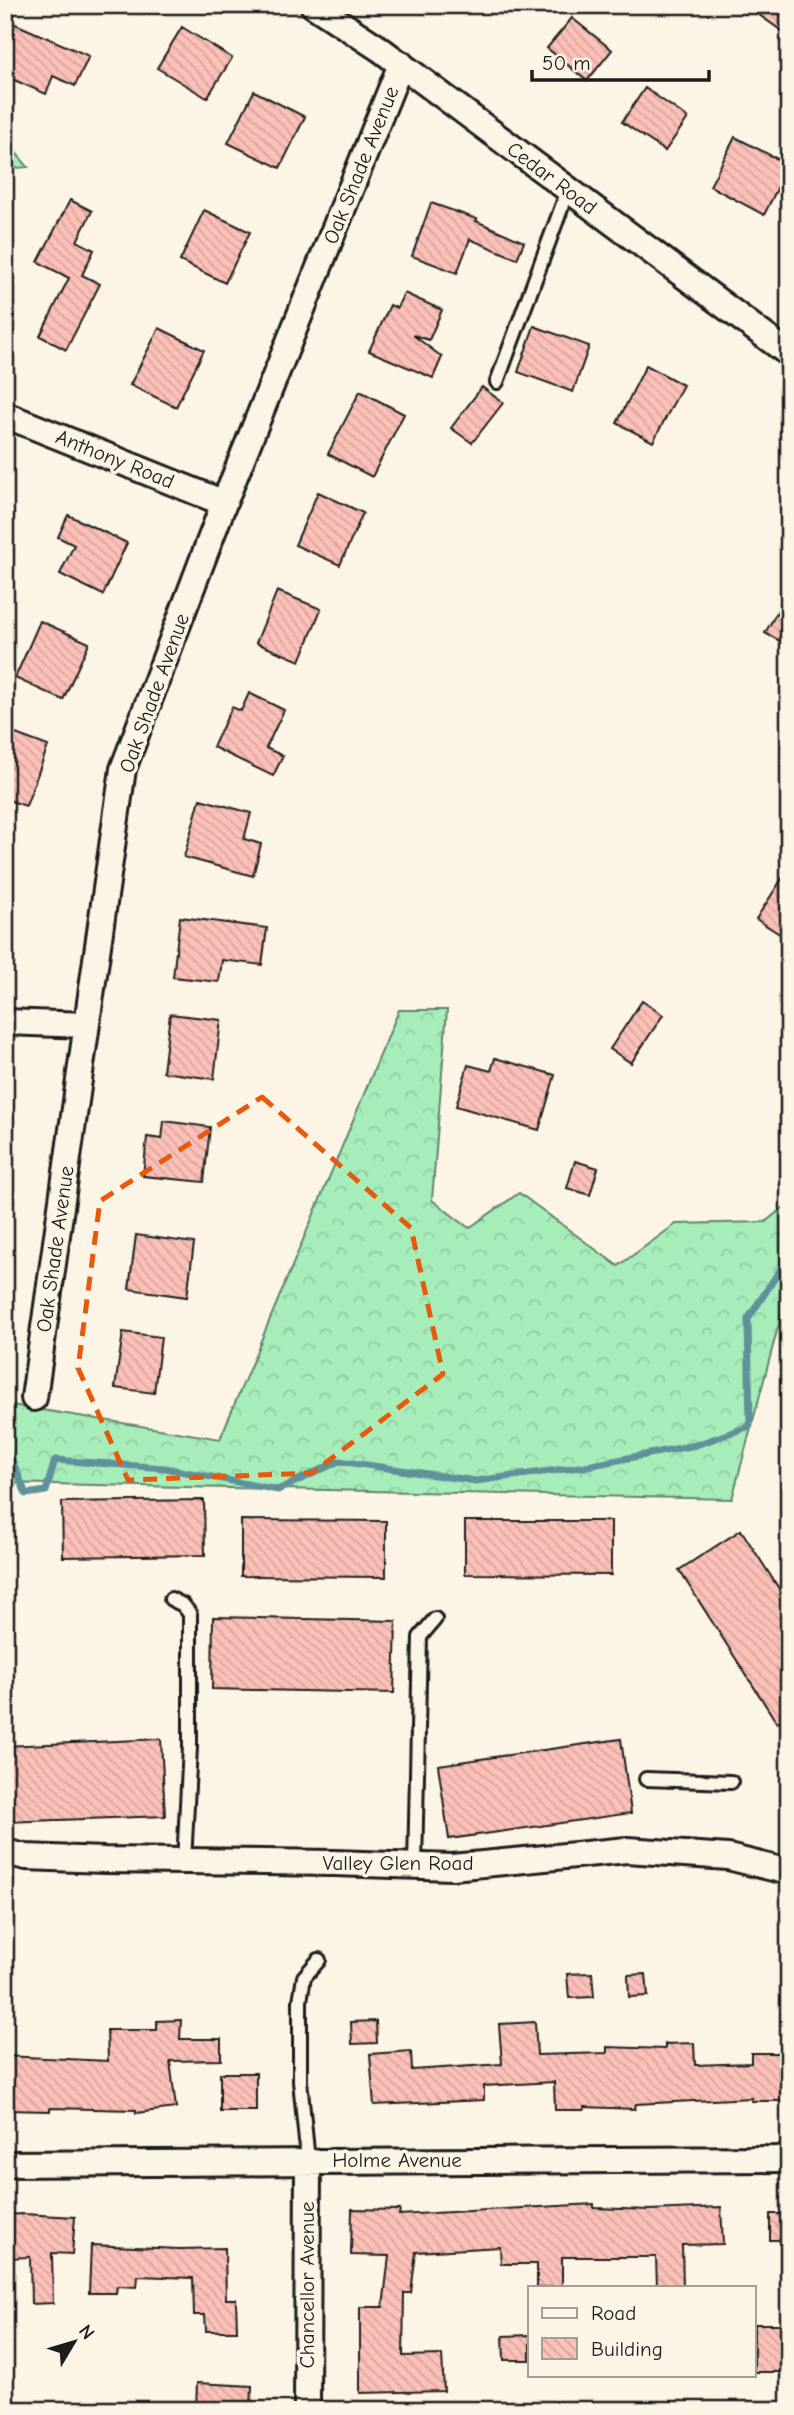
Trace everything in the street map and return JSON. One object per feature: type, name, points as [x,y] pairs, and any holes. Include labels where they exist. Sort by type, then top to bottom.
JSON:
[{"type":"street","name":"Cedar Road","points":[[313,5],[401,64],[568,190],[785,343]]},
{"type":"street","name":"Oak Shade Avenue","points":[[34,1398],[123,769],[224,503],[401,64]]},
{"type":"street","name":"Anthony Road","points":[[5,415],[224,503]]},
{"type":"street","points":[[5,1022],[86,1025]]},
{"type":"street","name":"Valley Glen Road","points":[[5,1852],[26,1857],[452,1867],[626,1850],[728,1857],[789,1872]]},
{"type":"street","name":"Holme Avenue","points":[[5,2164],[789,2159]]},
{"type":"street","name":"Chancellor Avenue","points":[[307,2410],[308,2161]]},
{"type":"lane","points":[[497,383],[568,190]]},
{"type":"lane","points":[[172,1599],[183,1605],[190,1614],[190,1747],[184,1862]]},
{"type":"lane","points":[[415,1866],[420,1637],[435,1619]]},
{"type":"lane","points":[[646,1779],[731,1783]]},
{"type":"lane","points":[[308,2161],[300,2081],[300,2001],[304,1977],[319,1961]]},
{"type":"highlighted area","points":[[262,1097],[411,1228],[443,1374],[312,1473],[128,1480],[78,1368],[100,1201]]},
{"type":"green space","points":[[5,140],[28,167],[5,169]]},
{"type":"green space","points":[[399,1010],[447,1010],[432,1200],[469,1228],[519,1193],[618,1266],[676,1224],[765,1222],[789,1203],[789,1286],[732,1499],[5,1483],[5,1404],[220,1439]]},
{"type":"building","points":[[745,5],[789,5],[789,36]]},
{"type":"building","points":[[572,18],[612,50],[587,81],[547,48]]},
{"type":"building","points":[[13,23],[89,56],[75,86],[53,76],[46,94],[5,76],[5,41]]},
{"type":"building","points":[[182,27],[232,58],[207,98],[157,68]]},
{"type":"building","points":[[645,88],[688,118],[665,151],[622,122]]},
{"type":"building","points":[[254,91],[305,117],[280,168],[228,143]]},
{"type":"building","points":[[735,137],[789,165],[764,215],[710,186]]},
{"type":"building","points":[[70,200],[92,211],[77,241],[94,250],[82,275],[100,284],[66,350],[40,336],[69,278],[38,262]]},
{"type":"building","points":[[431,203],[477,219],[476,221],[524,242],[517,259],[470,239],[457,273],[412,256]]},
{"type":"building","points":[[204,210],[250,232],[225,283],[180,261]]},
{"type":"building","points":[[404,293],[442,310],[429,340],[413,335],[442,357],[433,378],[369,351],[390,305],[397,308]]},
{"type":"building","points":[[534,326],[589,346],[573,392],[518,372]]},
{"type":"building","points":[[159,328],[204,350],[176,407],[130,385]]},
{"type":"building","points":[[646,365],[683,385],[653,442],[617,423]]},
{"type":"building","points":[[482,387],[503,403],[472,443],[451,428]]},
{"type":"building","points":[[360,391],[404,414],[372,477],[328,454]]},
{"type":"building","points":[[318,492],[363,513],[340,565],[295,545]]},
{"type":"building","points":[[68,515],[127,543],[103,595],[60,574],[74,545],[58,537]]},
{"type":"building","points":[[277,591],[321,609],[300,661],[256,643]]},
{"type":"building","points":[[789,591],[789,646],[765,633]]},
{"type":"building","points":[[40,621],[89,643],[63,700],[15,678]]},
{"type":"building","points":[[249,693],[284,710],[266,748],[283,756],[273,776],[213,747],[232,707],[241,711]]},
{"type":"building","points":[[5,730],[48,746],[26,806],[5,799]]},
{"type":"building","points":[[200,799],[251,813],[244,839],[261,844],[253,876],[184,857]]},
{"type":"building","points":[[789,868],[789,940],[756,919]]},
{"type":"building","points":[[180,917],[267,928],[262,965],[222,960],[219,982],[173,977]]},
{"type":"building","points":[[642,1001],[663,1015],[631,1063],[610,1049]]},
{"type":"building","points":[[170,1014],[221,1020],[214,1079],[163,1072]]},
{"type":"building","points":[[495,1058],[555,1075],[539,1130],[456,1106],[468,1065],[491,1071]]},
{"type":"building","points":[[164,1121],[210,1127],[204,1182],[143,1176],[147,1137],[162,1139]]},
{"type":"building","points":[[575,1161],[598,1168],[590,1195],[567,1188]]},
{"type":"building","points":[[136,1235],[194,1243],[187,1297],[129,1289]]},
{"type":"building","points":[[123,1332],[161,1337],[154,1393],[115,1388]]},
{"type":"building","points":[[204,1500],[205,1555],[63,1557],[62,1502]]},
{"type":"building","points":[[241,1520],[386,1521],[386,1577],[241,1576]]},
{"type":"building","points":[[465,1521],[611,1521],[611,1575],[465,1574]]},
{"type":"building","points":[[741,1530],[789,1604],[789,1715],[777,1723],[679,1570]]},
{"type":"building","points":[[213,1617],[396,1621],[394,1693],[212,1689]]},
{"type":"building","points":[[161,1739],[165,1816],[5,1822],[5,1746]]},
{"type":"building","points":[[621,1739],[631,1813],[449,1839],[438,1765]]},
{"type":"building","points":[[592,1973],[594,1997],[569,1998],[567,1974]]},
{"type":"building","points":[[646,1974],[648,1996],[629,1997],[628,1975]]},
{"type":"building","points":[[181,2020],[180,2039],[221,2039],[221,2060],[170,2061],[176,2108],[136,2113],[136,2110],[50,2108],[50,2111],[5,2110],[5,2056],[108,2061],[107,2030],[157,2030],[157,2021]]},
{"type":"building","points":[[376,2021],[377,2043],[352,2044],[351,2022]]},
{"type":"building","points":[[535,2022],[537,2055],[607,2053],[607,2047],[665,2049],[665,2044],[694,2043],[695,2065],[751,2063],[751,2053],[779,2053],[779,2074],[789,2074],[789,2101],[751,2101],[751,2098],[636,2104],[635,2109],[584,2107],[584,2110],[555,2110],[554,2082],[484,2086],[484,2100],[374,2105],[370,2054],[411,2051],[412,2070],[502,2064],[499,2024]]},
{"type":"building","points":[[220,2073],[256,2073],[256,2111],[220,2111]]},
{"type":"building","points":[[594,2204],[594,2208],[650,2210],[721,2207],[723,2244],[682,2245],[683,2286],[657,2286],[656,2257],[562,2257],[562,2286],[537,2286],[537,2264],[501,2264],[500,2247],[416,2252],[411,2293],[404,2293],[403,2356],[442,2355],[444,2391],[360,2393],[360,2307],[383,2307],[389,2256],[351,2255],[352,2209],[400,2210],[399,2215]]},
{"type":"building","points":[[770,2214],[789,2214],[789,2240],[770,2240]]},
{"type":"building","points":[[5,2215],[75,2217],[72,2254],[52,2253],[53,2303],[31,2304],[30,2257],[5,2258]]},
{"type":"building","points":[[91,2245],[225,2248],[226,2299],[236,2299],[237,2331],[206,2331],[205,2315],[194,2315],[193,2278],[138,2276],[137,2287],[117,2286],[116,2293],[89,2293]]},
{"type":"building","points":[[756,2324],[786,2324],[787,2372],[756,2372]]},
{"type":"building","points":[[528,2335],[528,2360],[504,2360],[503,2336]]},
{"type":"building","points":[[197,2383],[252,2386],[251,2410],[196,2410]]},
{"type":"waterway","points":[[5,1443],[26,1494],[46,1491],[55,1460],[165,1468],[278,1490],[339,1461],[476,1481],[587,1466],[696,1445],[750,1426],[748,1319],[789,1256]]}]
